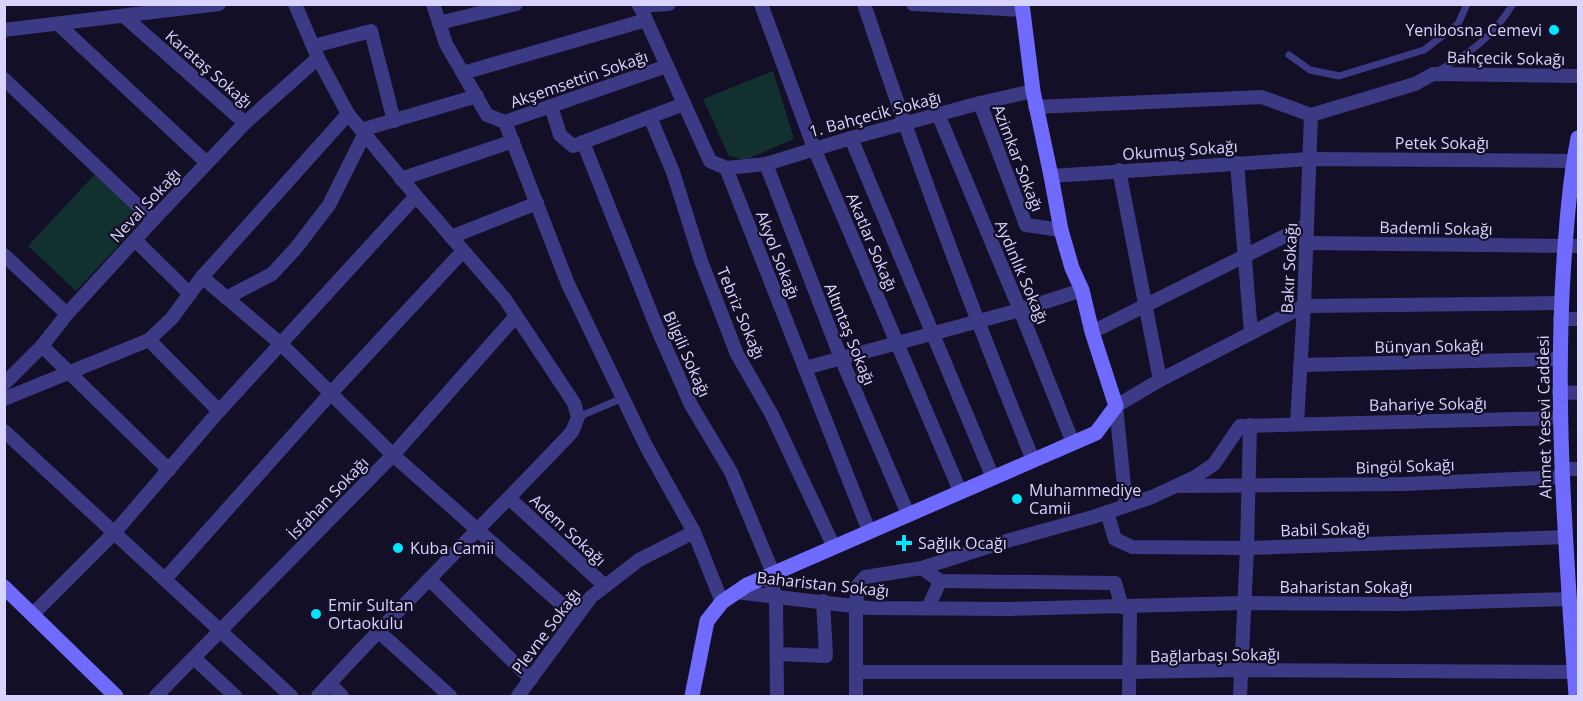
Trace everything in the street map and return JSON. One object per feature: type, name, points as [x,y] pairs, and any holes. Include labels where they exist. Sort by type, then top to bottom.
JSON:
[{"type":"street","points":[[4,30],[219,4]]},
{"type":"street","points":[[295,4],[316,52],[348,114],[505,299],[574,403],[578,417],[572,432],[378,631],[318,696]]},
{"type":"street","name":"Akşemsettin Sokağı","points":[[433,4],[446,44],[487,115],[505,122],[667,66]]},
{"type":"street","points":[[439,23],[516,4]]},
{"type":"street","points":[[639,5],[669,4]]},
{"type":"street","name":"Akatlar Sokağı","points":[[760,4],[814,148],[960,491]]},
{"type":"street","points":[[864,4],[904,124],[977,322],[1033,460]]},
{"type":"street","points":[[913,4],[1022,7],[1035,107],[1061,230],[1072,268],[1082,290],[1092,332],[1116,406],[1126,506]]},
{"type":"street","name":"Akyol Sokağı","points":[[639,5],[710,161],[726,168],[869,531]]},
{"type":"street","name":"Karataş Sokağı","points":[[124,16],[245,123]]},
{"type":"street","points":[[463,73],[646,20]]},
{"type":"street","points":[[58,24],[207,164]]},
{"type":"street","points":[[316,52],[371,31],[394,121]]},
{"type":"street","name":"Neval Sokağı","points":[[4,384],[42,346],[67,314],[153,220],[316,52]]},
{"type":"street","points":[[1035,107],[1263,97],[1311,115],[1415,84],[1433,74]]},
{"type":"street","name":"Bahçecik Sokağı","points":[[1433,74],[1578,76]]},
{"type":"street","points":[[4,79],[153,220]]},
{"type":"street","name":"1. Bahçecik Sokağı","points":[[726,168],[766,164],[814,148],[938,114],[1033,92]]},
{"type":"street","points":[[226,298],[272,274],[296,248],[329,205],[362,133],[477,96]]},
{"type":"street","name":"Azimkar Sokağı","points":[[980,103],[1026,225],[1061,230]]},
{"type":"street","points":[[551,106],[560,135],[573,146],[684,104]]},
{"type":"street","points":[[4,399],[149,340],[172,318],[202,277],[348,114]]},
{"type":"street","name":"Aydınlık Sokağı","points":[[938,114],[1073,443]]},
{"type":"street","name":"Bakır Sokağı","points":[[1297,423],[1311,115]]},
{"type":"street","name":"Tebriz Sokağı","points":[[650,117],[673,172],[701,261],[737,354],[772,415],[834,547]]},
{"type":"street","points":[[505,122],[568,284],[646,446],[694,532],[722,602]]},
{"type":"street","points":[[852,138],[993,478]]},
{"type":"street","name":"Ahmet Yesevi Caddesi","points":[[1576,696],[1575,645],[1570,599],[1570,544],[1560,418],[1559,359],[1561,303],[1572,246],[1578,138]]},
{"type":"street","points":[[401,179],[513,141]]},
{"type":"street","name":"Bilgili Sokağı","points":[[583,142],[657,328],[691,405],[731,472],[770,574],[776,597],[777,696]]},
{"type":"street","name":"Okumuş Sokağı","points":[[1051,176],[1310,159]]},
{"type":"street","name":"Petek Sokağı","points":[[1310,159],[1576,160]]},
{"type":"street","points":[[1237,163],[1251,333]]},
{"type":"street","name":"Altıntaş Sokağı","points":[[766,164],[841,358],[908,514]]},
{"type":"street","points":[[1119,170],[1160,380]]},
{"type":"street","points":[[33,614],[114,533],[219,411],[416,196]]},
{"type":"street","points":[[452,237],[537,203]]},
{"type":"street","points":[[1092,332],[1307,225]]},
{"type":"street","points":[[135,240],[190,294]]},
{"type":"street","name":"Bademli Sokağı","points":[[1306,243],[1572,246]]},
{"type":"street","points":[[165,579],[331,393],[464,251]]},
{"type":"street","points":[[4,255],[67,314]]},
{"type":"street","points":[[202,277],[281,344],[393,455],[576,617]]},
{"type":"street","points":[[805,368],[1020,310],[1082,290]]},
{"type":"street","points":[[692,696],[707,621],[722,602],[736,592],[770,574],[1096,433],[1116,406],[1160,380],[1304,306],[1561,303]]},
{"type":"street","name":"İsfahan Sokağı","points":[[156,696],[393,455],[516,316]]},
{"type":"street","points":[[1560,319],[1578,319]]},
{"type":"street","points":[[149,340],[219,411]]},
{"type":"street","points":[[42,346],[169,470]]},
{"type":"street","name":"Bünyan Sokağı","points":[[1300,365],[1559,359]]},
{"type":"street","points":[[1559,392],[1578,393]]},
{"type":"street","name":"Bahariye Sokağı","points":[[1250,425],[1560,418]]},
{"type":"street","points":[[856,696],[856,606],[858,585],[865,577],[922,568],[1152,497],[1214,464],[1240,426],[1250,425],[1240,696]]},
{"type":"street","points":[[4,430],[291,696]]},
{"type":"street","name":"Bingöl Sokağı","points":[[1176,486],[1404,484],[1563,473],[1578,469]]},
{"type":"street","name":"Adem Sokağı","points":[[509,498],[605,586]]},
{"type":"street","name":"Babil Sokağı","points":[[1107,512],[1115,539],[1131,547],[1570,544]]},
{"type":"street","name":"Plevne Sokağı","points":[[518,696],[591,597],[639,560],[694,532]]},
{"type":"street","points":[[922,568],[940,581],[1115,583],[1126,607],[1130,672],[1129,696]]},
{"type":"street","points":[[429,579],[531,679]]},
{"type":"street","points":[[928,608],[940,581]]},
{"type":"street","name":"Baharistan Sokağı","points":[[736,592],[856,606],[928,608],[1126,607],[1244,603],[1400,604],[1570,599]]},
{"type":"street","points":[[7,594],[33,614],[116,696]]},
{"type":"street","points":[[778,654],[826,656],[823,601]]},
{"type":"street","points":[[378,631],[450,696]]},
{"type":"street","points":[[194,658],[235,696]]},
{"type":"street","name":"Bağlarbaşı Sokağı","points":[[856,672],[1240,670],[1574,672]]},
{"type":"street","points":[[330,684],[342,696]]},
{"type":"lane","points":[[1289,55],[1310,70],[1339,76],[1424,50],[1458,24],[1467,4]]},
{"type":"lane","points":[[1433,74],[1473,51],[1501,24],[1513,4]]},
{"type":"lane","points":[[578,417],[623,398]]},
{"type":"green space","points":[[773,71],[794,139],[745,160],[729,156],[703,99]]},
{"type":"green space","points":[[96,173],[144,218],[76,291],[28,246]]},
{"type":"place","name":"Yenibosna Cemevi","points":[[1554,30]]},
{"type":"place","name":"Muhammediye Camii","points":[[1017,499]]},
{"type":"place","name":"Sağlık Ocağı","points":[[904,543]]},
{"type":"place","name":"Kuba Camii","points":[[398,548]]},
{"type":"place","name":"Emir Sultan Ortaokulu","points":[[316,614]]}]
